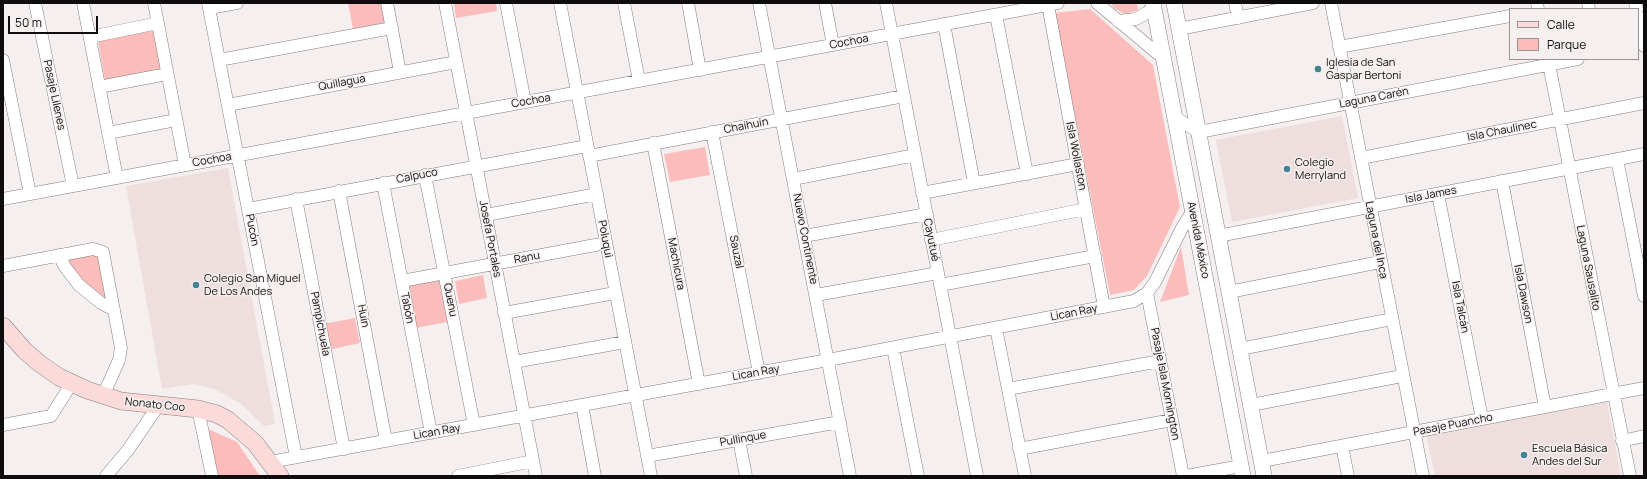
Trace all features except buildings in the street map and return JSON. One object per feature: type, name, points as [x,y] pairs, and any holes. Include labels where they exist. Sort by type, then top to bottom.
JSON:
[{"type":"main road","name":"Nonato Coo","points":[[6,336],[39,363],[72,384],[103,396],[121,401],[198,409],[217,414],[238,427],[255,442],[275,469]]},
{"type":"street","name":"Pasaje Lilenes","points":[[35,3],[73,186]]},
{"type":"street","points":[[83,3],[117,178]]},
{"type":"street","points":[[154,3],[185,165]]},
{"type":"street","points":[[208,6],[237,3]]},
{"type":"street","points":[[387,3],[400,72]]},
{"type":"street","name":"Josefa Portales","points":[[445,3],[536,476]]},
{"type":"street","points":[[506,3],[525,102]]},
{"type":"street","name":"Poluqui","points":[[560,3],[651,476]]},
{"type":"street","points":[[624,3],[639,81]]},
{"type":"street","points":[[688,3],[700,70]]},
{"type":"street","name":"Nuevo Continente","points":[[759,3],[850,476]]},
{"type":"street","points":[[826,3],[833,45]]},
{"type":"street","name":"Cayutué","points":[[886,3],[977,476]]},
{"type":"street","points":[[1097,3],[1163,58]]},
{"type":"street","name":"Avenida México","points":[[1174,3],[1263,469]]},
{"type":"street","points":[[1235,3],[1238,18]]},
{"type":"street","points":[[1179,29],[1238,18],[1282,6],[1313,3]]},
{"type":"street","name":"Laguna del Inca","points":[[1331,3],[1402,376],[1423,476]]},
{"type":"street","name":"Cochoa","points":[[3,199],[1053,4]]},
{"type":"street","name":"Isla Wollaston","points":[[1053,4],[1078,164],[1104,307]]},
{"type":"street","points":[[1118,20],[1136,19],[1148,12],[1153,5]]},
{"type":"street","name":"Avenida México","points":[[1153,5],[1242,471]]},
{"type":"street","name":"Pucón","points":[[208,6],[296,458]]},
{"type":"street","points":[[996,15],[1027,174]]},
{"type":"street","points":[[1339,48],[1509,16]]},
{"type":"street","points":[[1639,21],[1644,46]]},
{"type":"street","points":[[90,36],[158,23]]},
{"type":"street","points":[[944,24],[974,183]]},
{"type":"street","points":[[219,60],[392,28]]},
{"type":"street","points":[[3,60],[30,194]]},
{"type":"street","name":"Laguna Carén","points":[[1199,132],[1350,103],[1548,62],[1568,60]]},
{"type":"street","name":"Quillagua","points":[[228,105],[456,62]]},
{"type":"street","name":"Laguna Sausalito","points":[[1548,62],[1612,394],[1630,476]]},
{"type":"street","points":[[99,87],[167,74]]},
{"type":"street","name":"Chaihuín","points":[[588,151],[653,143],[904,96]]},
{"type":"street","name":"Isla Chaulinec","points":[[1360,158],[1644,103]]},
{"type":"street","points":[[1174,117],[1199,132]]},
{"type":"street","points":[[108,133],[176,120]]},
{"type":"street","name":"Sauzal","points":[[712,132],[759,373]]},
{"type":"street","name":"Machicura","points":[[653,143],[699,384]]},
{"type":"street","name":"Calpuco","points":[[248,209],[476,165],[588,151]]},
{"type":"street","name":"Isla James","points":[[1218,236],[1644,154]]},
{"type":"street","points":[[793,179],[915,155]]},
{"type":"street","points":[[1617,159],[1644,296]]},
{"type":"street","points":[[922,193],[1078,164]]},
{"type":"street","name":"Quenu","points":[[425,175],[474,425]]},
{"type":"street","name":"Isla Dawson","points":[[1502,182],[1545,407]]},
{"type":"street","name":"Tabón","points":[[383,183],[431,433]]},
{"type":"street","name":"Huin","points":[[339,191],[386,441]]},
{"type":"street","points":[[486,215],[596,194]]},
{"type":"street","name":"Isla Talcán","points":[[1438,194],[1482,419]]},
{"type":"street","name":"Pampichuela","points":[[296,199],[344,449]]},
{"type":"street","points":[[931,240],[1086,209]]},
{"type":"street","name":"Lican Ray","points":[[275,469],[296,458],[893,348],[1134,301],[1147,293],[1156,282],[1182,228],[1192,212]]},
{"type":"street","points":[[804,236],[927,214]]},
{"type":"street","name":"Ranu","points":[[402,281],[606,243]]},
{"type":"street","points":[[3,266],[93,249],[100,250],[104,255],[121,341],[120,354],[103,396]]},
{"type":"street","points":[[59,255],[65,267],[79,285],[101,303],[114,310]]},
{"type":"street","points":[[816,295],[1095,256]]},
{"type":"street","points":[[1229,292],[1380,262]]},
{"type":"street","points":[[504,312],[615,293]]},
{"type":"street","name":"Pasaje Isla Mornington","points":[[1147,293],[1183,476]]},
{"type":"street","points":[[1240,349],[1392,319]]},
{"type":"street","points":[[996,328],[1024,476]]},
{"type":"street","points":[[514,362],[625,342]]},
{"type":"street","points":[[893,348],[918,476]]},
{"type":"street","points":[[1008,389],[1160,361]]},
{"type":"street","points":[[1251,405],[1402,376]]},
{"type":"street","points":[[3,425],[51,416],[72,384]]},
{"type":"street","name":"Pasaje Puancho","points":[[1263,469],[1342,446],[1644,388]]},
{"type":"street","points":[[582,405],[595,476]]},
{"type":"street","points":[[106,476],[128,450],[158,406]]},
{"type":"street","points":[[198,409],[212,476]]},
{"type":"street","points":[[1019,449],[1172,420]]},
{"type":"street","name":"Pullinque","points":[[647,456],[840,422]]},
{"type":"street","points":[[1622,440],[1644,436]]},
{"type":"street","points":[[739,440],[746,476]]},
{"type":"street","points":[[1342,446],[1348,476]]},
{"type":"street","points":[[458,476],[533,461]]},
{"type":"street","points":[[1186,476],[1242,471]]},
{"type":"shaded area","name":"Colegio Merryland","points":[[1342,116],[1358,198],[1232,222],[1216,140]]},
{"type":"shaded area","name":"Colegio San Miguel De Los Andes","points":[[228,168],[275,424],[264,426],[240,403],[214,389],[193,384],[162,389],[126,186]]},
{"type":"shaded area","name":"Escuela Básica Andes del Sur","points":[[1607,402],[1621,476],[1435,476],[1426,435]]},
{"type":"green space","points":[[348,3],[381,3],[385,23],[353,29]]},
{"type":"green space","points":[[454,3],[496,3],[497,11],[456,18]]},
{"type":"green space","points":[[1111,3],[1137,3],[1138,10],[1125,14],[1114,8]]},
{"type":"green space","points":[[1090,9],[1153,65],[1180,207],[1147,276],[1134,290],[1110,295],[1055,13]]},
{"type":"green space","points":[[153,30],[161,69],[105,80],[98,41]]},
{"type":"green space","points":[[705,147],[710,175],[670,182],[664,154]]},
{"type":"green space","points":[[1181,247],[1189,295],[1160,302]]},
{"type":"green space","points":[[95,253],[100,257],[108,298],[105,301],[83,285],[66,263],[67,258]]},
{"type":"green space","points":[[483,275],[487,298],[459,304],[455,281]]},
{"type":"green space","points":[[439,278],[448,322],[415,328],[407,285]]},
{"type":"green space","points":[[355,318],[360,343],[328,350],[323,324]]},
{"type":"green space","points":[[206,428],[237,442],[260,476],[216,476]]},
{"type":"place","name":"Iglesia de San Gaspar Bertoni","points":[[1318,69]]},
{"type":"place","name":"Colegio Merryland","points":[[1287,169]]},
{"type":"place","name":"Colegio San Miguel De Los Andes","points":[[196,285]]},
{"type":"place","name":"Escuela Básica Andes del Sur","points":[[1524,455]]}]
